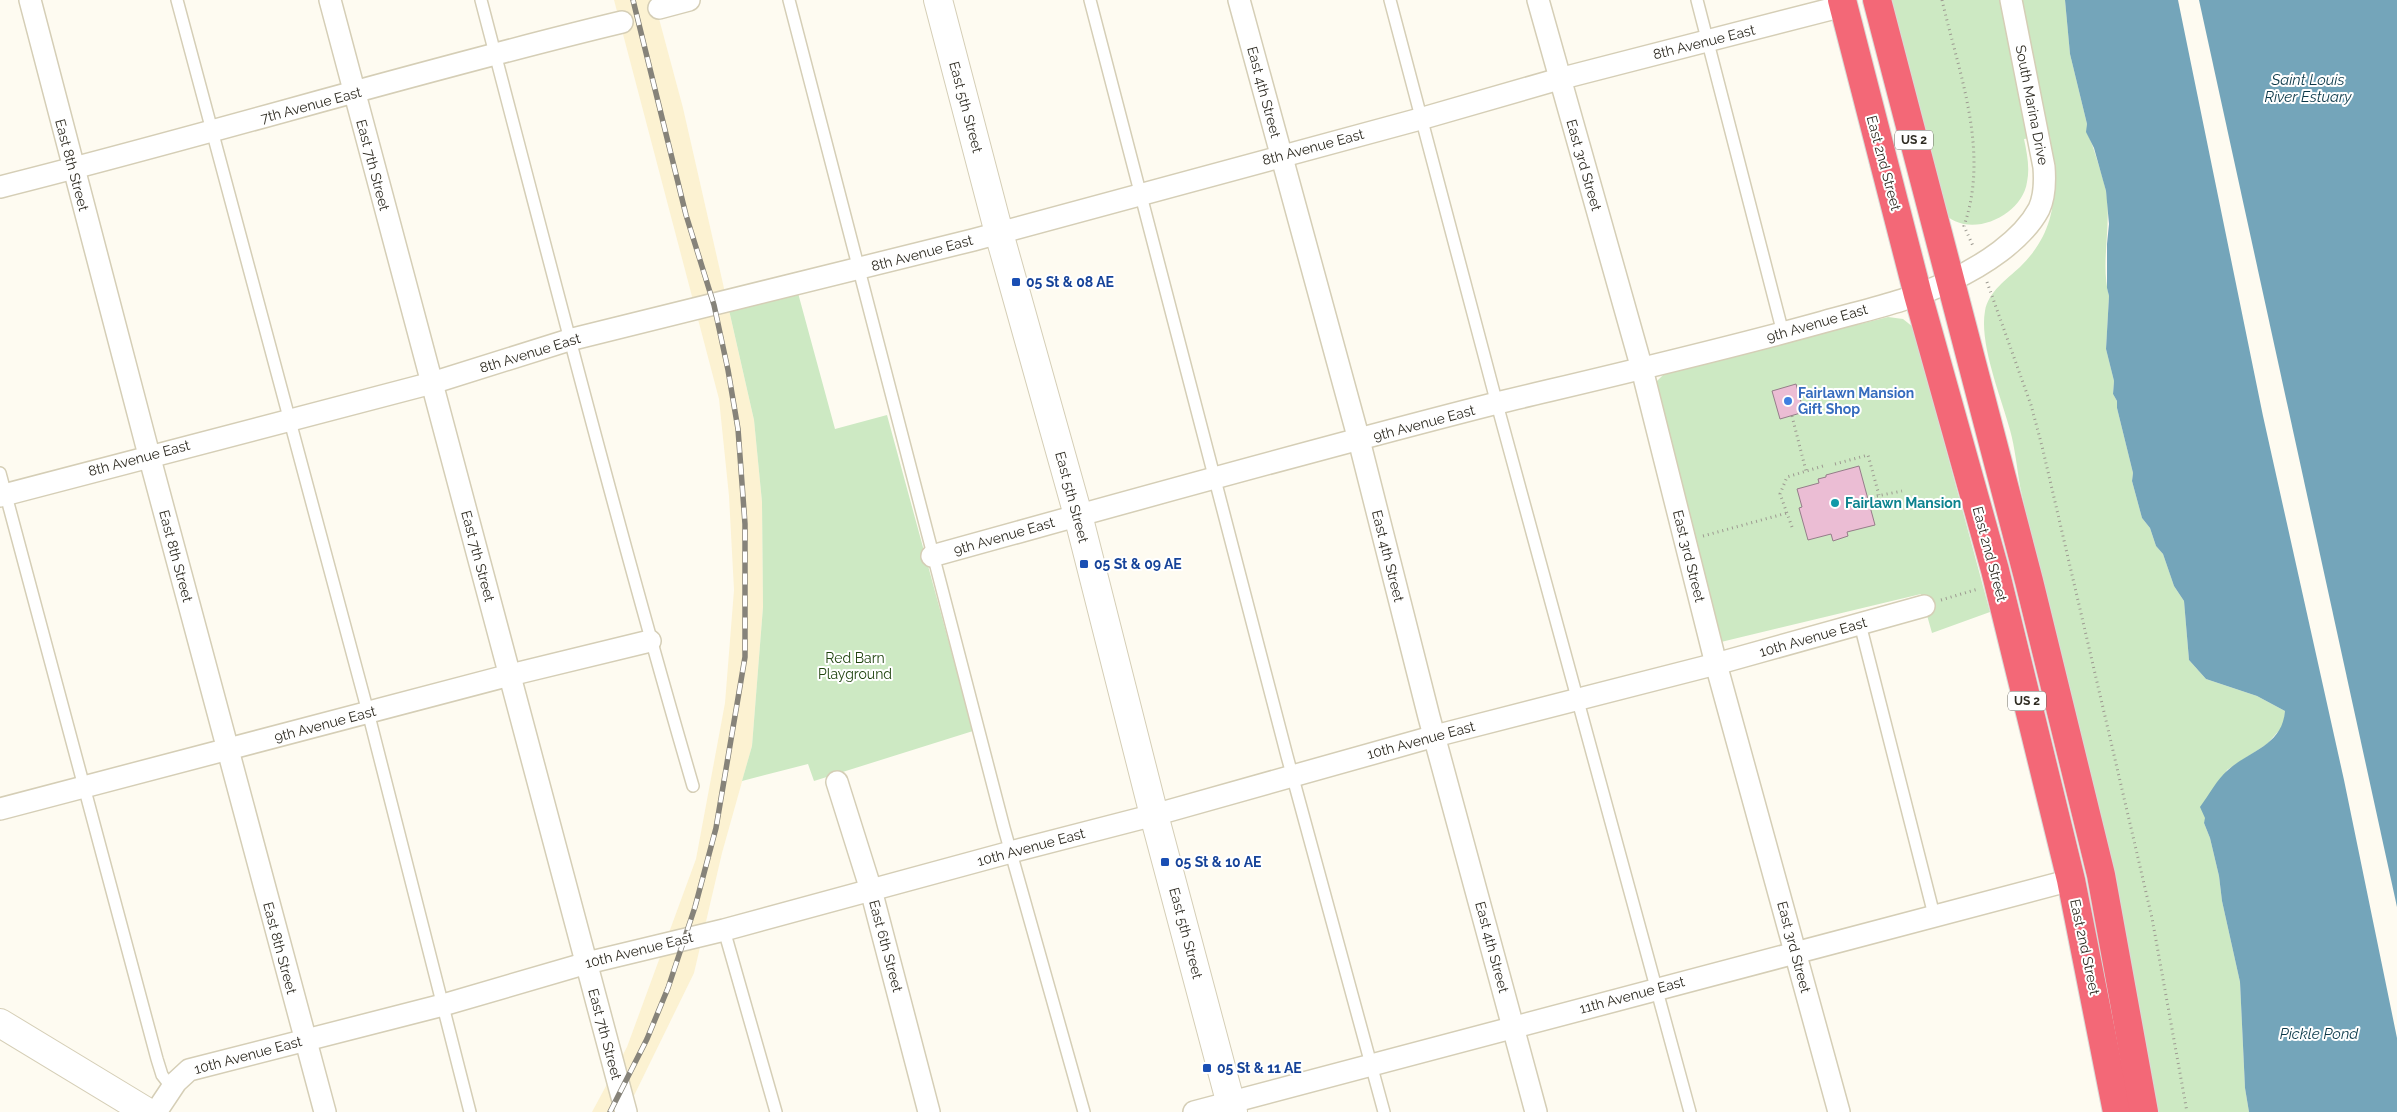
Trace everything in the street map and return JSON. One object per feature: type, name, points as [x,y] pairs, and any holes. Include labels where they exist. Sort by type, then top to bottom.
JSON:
[{"type":"highway","name":"East 2nd Street","points":[[1876,0],[1952,281],[2029,581],[2101,875],[2144,1112]]},
{"type":"highway","name":"East 2nd Street","points":[[1843,3],[1918,295],[1995,570],[2071,880],[2118,1112]]},
{"type":"street","name":"East 8th Street","points":[[30,0],[73,169],[325,1112]]},
{"type":"street","name":"East 7th Street","points":[[330,0],[626,1112]]},
{"type":"street","points":[[659,8],[689,0]]},
{"type":"street","name":"East 5th Street","points":[[938,0],[999,233],[1078,515],[1154,815],[1232,1108]]},
{"type":"street","name":"East 4th Street","points":[[1239,0],[1359,440],[1435,736],[1536,1112]]},
{"type":"street","name":"East 3rd Street","points":[[1538,0],[1642,369],[1716,664],[1839,1112]]},
{"type":"street","name":"South Marina Drive","points":[[1918,295],[1952,281],[1980,264],[2021,231],[2039,208],[2044,192],[2044,167],[2011,0]]},
{"type":"street","name":"8th Avenue East","points":[[3,495],[149,455],[432,383],[569,340],[858,270],[999,233],[1843,3]]},
{"type":"street","name":"7th Avenue East","points":[[0,187],[354,93],[495,53],[622,22]]},
{"type":"street","name":"9th Avenue East","points":[[932,556],[1215,478],[1497,404],[1783,333],[1918,295]]},
{"type":"street","name":"10th Avenue East","points":[[156,1112],[181,1076],[189,1070],[443,1004],[587,963],[724,930],[1154,815],[1435,736],[1716,664],[1924,606]]},
{"type":"street","name":"9th Avenue East","points":[[0,808],[510,675],[650,641]]},
{"type":"street","name":"East 6th Street","points":[[837,782],[871,890],[929,1112]]},
{"type":"street","name":"11th Avenue East","points":[[1194,1112],[1232,1108],[1371,1066],[1514,1027],[2071,880]]},
{"type":"street","points":[[0,1023],[147,1112]]},
{"type":"lane","points":[[177,0],[368,712],[470,1112]]},
{"type":"lane","points":[[481,0],[569,340],[650,641],[693,786]]},
{"type":"lane","points":[[789,0],[932,556],[1011,852],[1084,1112]]},
{"type":"lane","points":[[1090,0],[1292,776],[1384,1112]]},
{"type":"lane","points":[[1390,0],[1420,119],[1690,1112]]},
{"type":"lane","points":[[1697,0],[1783,333]]},
{"type":"lane","points":[[0,473],[3,495],[85,786],[157,1059],[162,1075],[172,1088]]},
{"type":"lane","points":[[1860,624],[1934,915]]},
{"type":"lane","points":[[724,930],[776,1112]]},
{"type":"path","points":[[1942,0],[1974,140],[1975,178],[1973,194],[1964,226],[1980,264],[2031,404],[2042,446],[2152,918],[2187,1112]]},
{"type":"path","points":[[1792,416],[1806,471]]},
{"type":"path","points":[[1834,464],[1868,454],[1879,495]]},
{"type":"path","points":[[1792,527],[1780,494],[1787,477],[1823,466]]},
{"type":"path","points":[[1868,498],[1902,491]]},
{"type":"path","points":[[1686,542],[1787,513]]},
{"type":"path","points":[[1924,606],[1979,589]]},
{"type":"shaded area","points":[[614,0],[654,0],[683,108],[754,420],[762,502],[763,607],[752,746],[722,853],[694,973],[626,1112],[592,1112],[627,1047],[696,859],[725,703],[734,590],[729,496],[719,399]]},
{"type":"green space","points":[[1885,0],[2065,0],[2070,54],[2088,134],[2106,191],[2108,218],[2106,271],[2109,296],[2106,349],[2114,381],[2113,394],[2117,401],[2117,408],[2133,473],[2132,481],[2142,518],[2150,528],[2156,546],[2163,554],[2174,586],[2184,601],[2189,660],[2206,679],[2257,696],[2285,711],[2284,725],[2267,744],[2227,770],[2204,823],[2210,838],[2219,876],[2222,901],[2240,982],[2245,1088],[2249,1112],[2156,1112],[2020,486],[2012,437],[1988,354],[1984,324],[1987,304],[1999,286],[2033,252],[2043,237],[2049,222],[2053,206],[2054,189],[2050,136],[2024,139],[2028,160],[2027,182],[2023,195],[2015,206],[2004,215],[1978,224],[1964,224],[1952,219],[1941,210]]},
{"type":"green space","name":"Red Barn Playground","points":[[798,293],[835,429],[887,415],[973,731],[814,781],[808,764],[742,781],[752,746],[763,607],[762,502],[754,420],[729,310]]},
{"type":"green space","points":[[1888,317],[1903,319],[1913,327],[1990,612],[1932,633],[1921,594],[1721,642],[1656,382],[1665,373]]},
{"type":"water","name":"Pickle Pond","points":[[2065,0],[2178,0],[2263,416],[2344,780],[2397,1038],[2397,1112],[2249,1112],[2245,1088],[2240,982],[2222,901],[2219,876],[2210,838],[2204,823],[2205,818],[2200,807],[2224,774],[2271,740],[2283,723],[2285,711],[2257,696],[2206,679],[2189,660],[2184,601],[2174,586],[2163,554],[2156,546],[2150,528],[2142,518],[2132,481],[2133,473],[2117,408],[2117,401],[2113,394],[2114,381],[2106,349],[2109,296],[2107,288],[2107,244],[2109,224],[2106,191],[2094,148],[2086,132],[2087,124],[2070,54]]},
{"type":"water","name":"Saint Louis River Estuary","points":[[2199,0],[2397,0],[2397,907]]},
{"type":"building","name":"Fairlawn Mansion Gift Shop","points":[[1796,384],[1804,412],[1780,419],[1772,391]]},
{"type":"building","name":"Fairlawn Mansion","points":[[1859,466],[1875,525],[1847,532],[1848,536],[1833,541],[1831,534],[1808,540],[1799,508],[1802,507],[1797,489],[1819,483],[1818,479],[1826,477],[1826,475]]},
{"type":"railway","points":[[610,1112],[647,1039],[668,988],[695,907],[716,828],[745,657],[745,524],[738,429],[728,370],[714,305],[686,215],[633,0]]},
{"type":"place","name":"05 St & 08 AE","points":[[1016,282]]},
{"type":"place","name":"Fairlawn Mansion Gift Shop","points":[[1788,401]]},
{"type":"place","name":"Fairlawn Mansion","points":[[1835,503]]},
{"type":"place","name":"05 St & 09 AE","points":[[1084,564]]},
{"type":"place","name":"05 St & 10 AE","points":[[1165,862]]},
{"type":"place","name":"05 St & 11 AE","points":[[1207,1068]]}]
